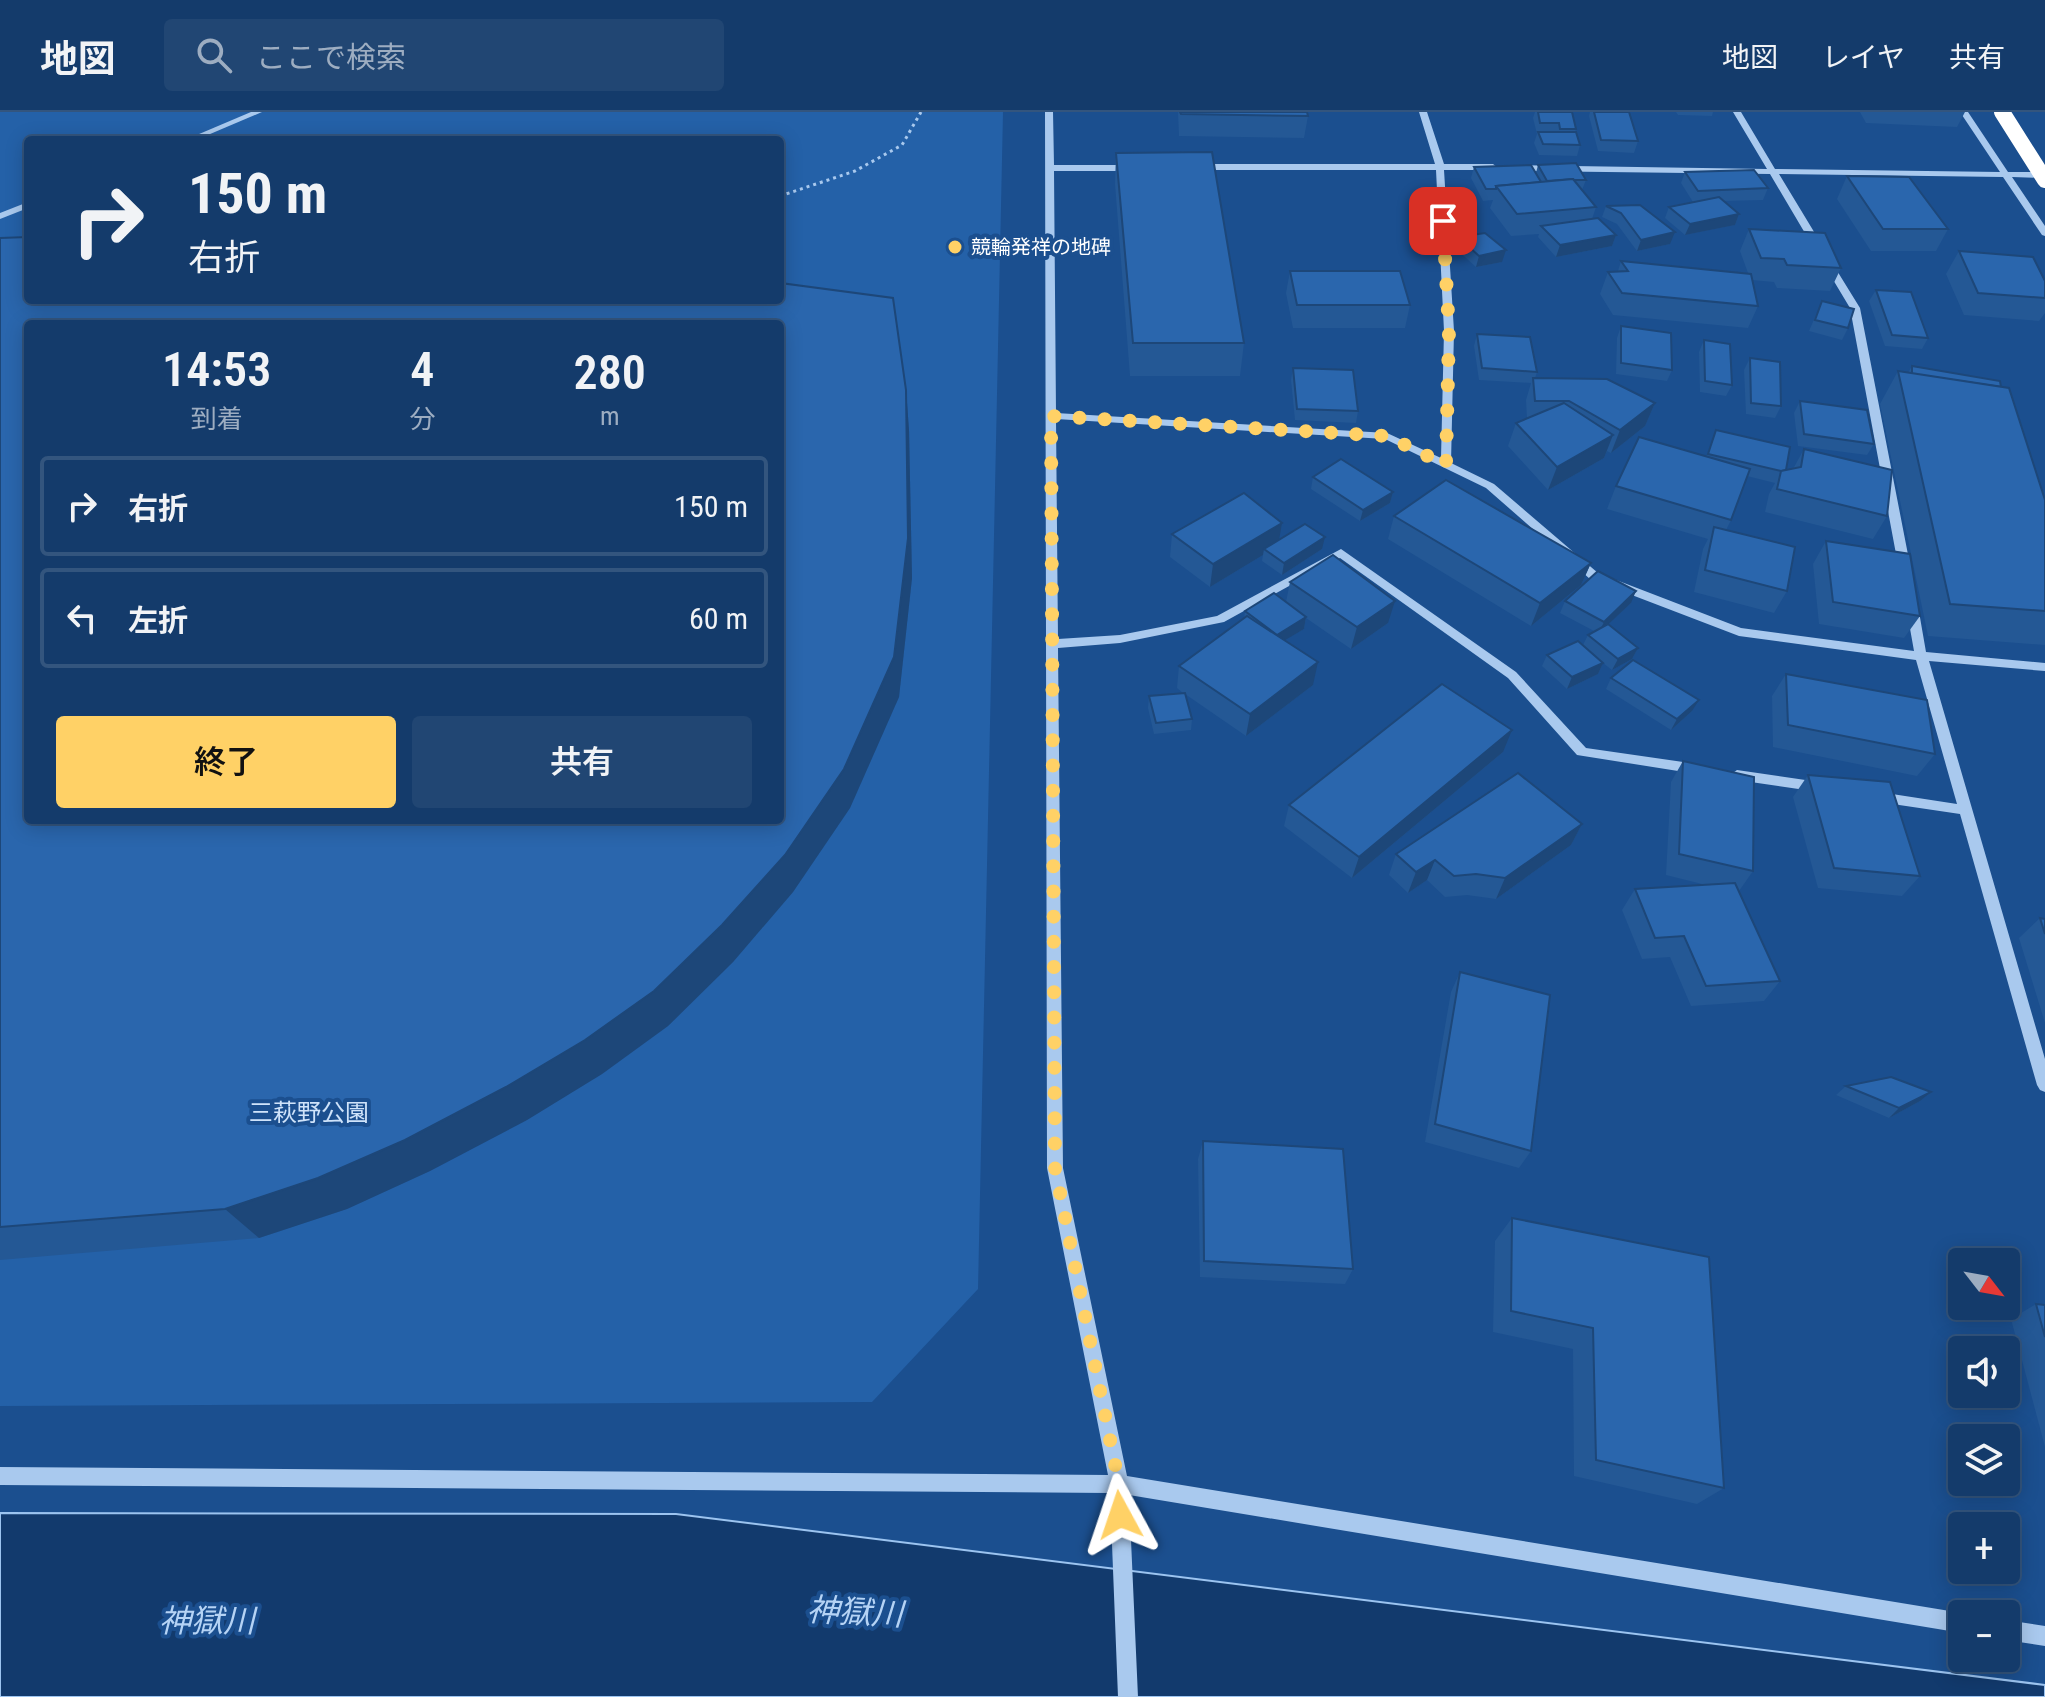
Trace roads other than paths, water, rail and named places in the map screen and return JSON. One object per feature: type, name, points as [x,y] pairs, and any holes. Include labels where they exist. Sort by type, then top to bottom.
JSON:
[{"type":"highway","points":[[2002,112],[2045,178]]},
{"type":"street","points":[[199,136],[258,112]]},
{"type":"street","points":[[1049,112],[1055,1168],[1119,1484],[1128,1697]]},
{"type":"street","points":[[1423,112],[1440,166],[1449,331],[1446,465]]},
{"type":"street","points":[[1737,112],[1855,308],[1907,580]]},
{"type":"street","points":[[1964,112],[2045,233]]},
{"type":"street","points":[[1190,167],[1440,166],[2045,178]]},
{"type":"street","points":[[1050,168],[1143,168]]},
{"type":"street","points":[[0,216],[24,207]]},
{"type":"street","points":[[1051,416],[1387,436],[1490,486],[1594,576],[1739,632],[1921,656],[2045,667]]},
{"type":"street","points":[[1052,644],[1120,639],[1220,619],[1341,553],[1512,675],[1582,752],[1705,770]]},
{"type":"street","points":[[1910,595],[1921,656],[2045,1085]]},
{"type":"street","points":[[1720,772],[1828,789]]},
{"type":"street","points":[[1858,793],[1966,810]]},
{"type":"street","points":[[0,1476],[1119,1484],[1948,1621]]},
{"type":"street","points":[[2020,1632],[2045,1636]]},
{"type":"water","name":"神獄川","points":[[0,1513],[676,1514],[2045,1685],[2045,1697],[0,1697]]},
{"type":"place","name":"競輪発祥の地碑","points":[[955,247]]},
{"type":"park label","name":"三萩野公園","points":[[309,1113]]}]
